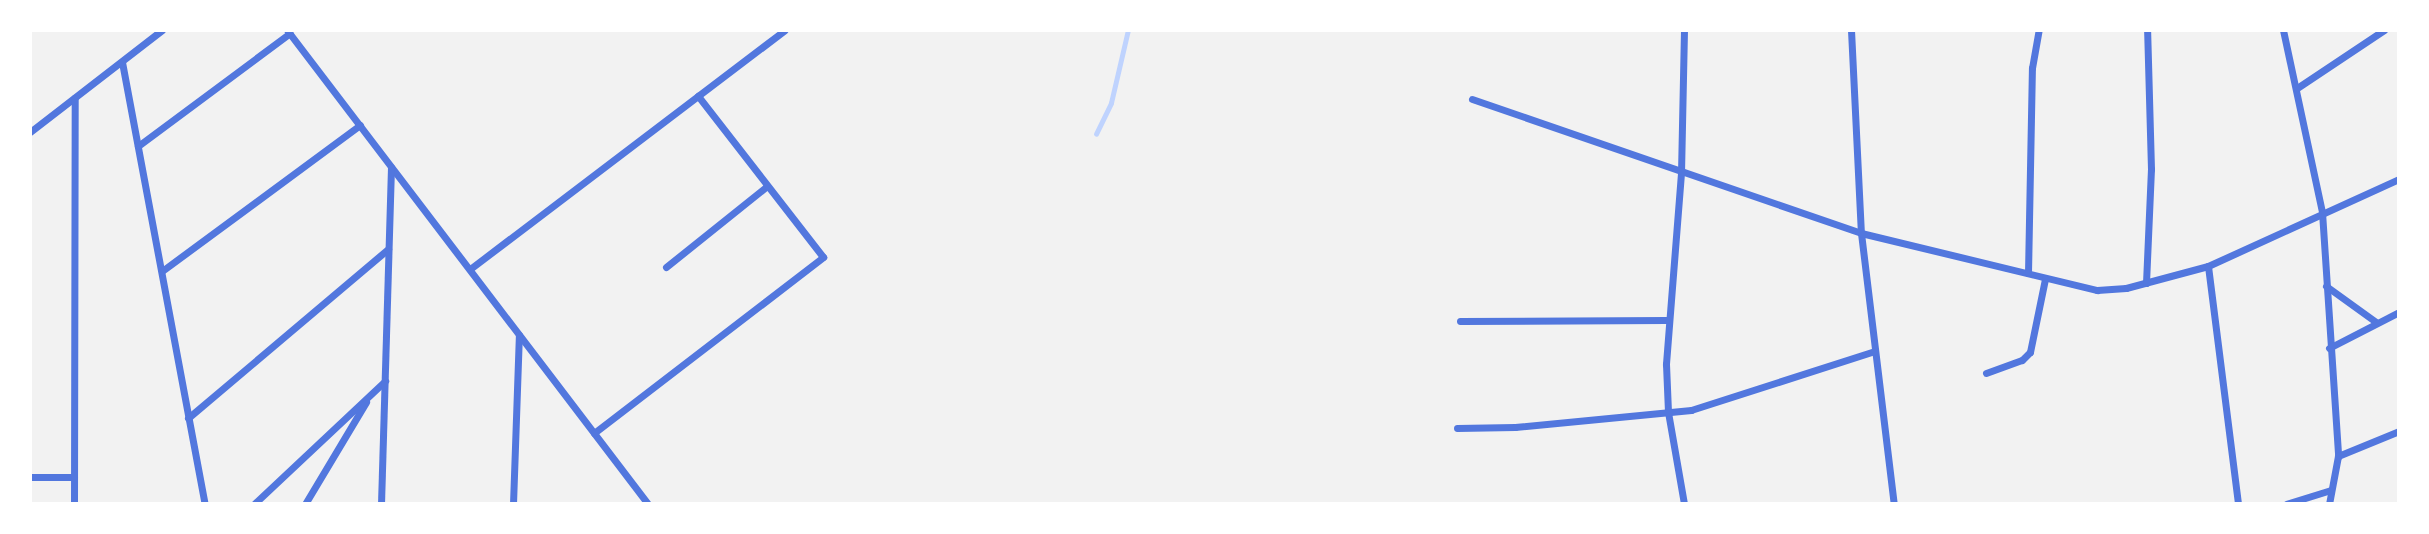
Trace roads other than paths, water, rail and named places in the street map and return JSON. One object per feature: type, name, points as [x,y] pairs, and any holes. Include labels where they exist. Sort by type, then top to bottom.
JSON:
[{"type":"street","points":[[30,132],[162,30]]},
{"type":"street","points":[[470,270],[785,30]]},
{"type":"street","points":[[1684,30],[1681,173],[1666,320],[1668,412],[1684,504]]},
{"type":"street","points":[[1851,30],[1861,233],[1894,504]]},
{"type":"street","points":[[2028,273],[2032,68],[2039,30]]},
{"type":"street","points":[[2146,283],[2151,169],[2147,30]]},
{"type":"street","points":[[2283,30],[2322,212],[2337,456],[2329,504]]},
{"type":"street","points":[[2297,88],[2384,30]]},
{"type":"street","points":[[138,146],[289,32],[648,504]]},
{"type":"street","points":[[122,62],[205,504]]},
{"type":"street","points":[[594,433],[822,257],[698,96]]},
{"type":"street","points":[[74,504],[75,98]]},
{"type":"street","points":[[1472,99],[1861,233],[2097,290],[2146,283],[2208,266],[2399,179]]},
{"type":"street","points":[[162,271],[360,125]]},
{"type":"street","points":[[381,504],[391,167]]},
{"type":"street","points":[[666,267],[767,186]]},
{"type":"street","points":[[188,418],[388,249]]},
{"type":"street","points":[[2208,266],[2238,504]]},
{"type":"street","points":[[1986,373],[2022,360],[2030,352],[2045,279]]},
{"type":"street","points":[[2326,286],[2376,322]]},
{"type":"street","points":[[2329,348],[2399,312]]},
{"type":"street","points":[[1460,321],[1666,320]]},
{"type":"street","points":[[513,504],[519,335]]},
{"type":"street","points":[[1457,428],[1515,427],[1668,412],[1721,403],[1875,351]]},
{"type":"street","points":[[254,504],[384,382]]},
{"type":"street","points":[[305,504],[372,392]]},
{"type":"street","points":[[2337,456],[2399,431]]},
{"type":"street","points":[[30,477],[74,477]]},
{"type":"street","points":[[2286,504],[2331,490]]},
{"type":"waterway","points":[[1096,134],[1111,103],[1128,30]]}]
